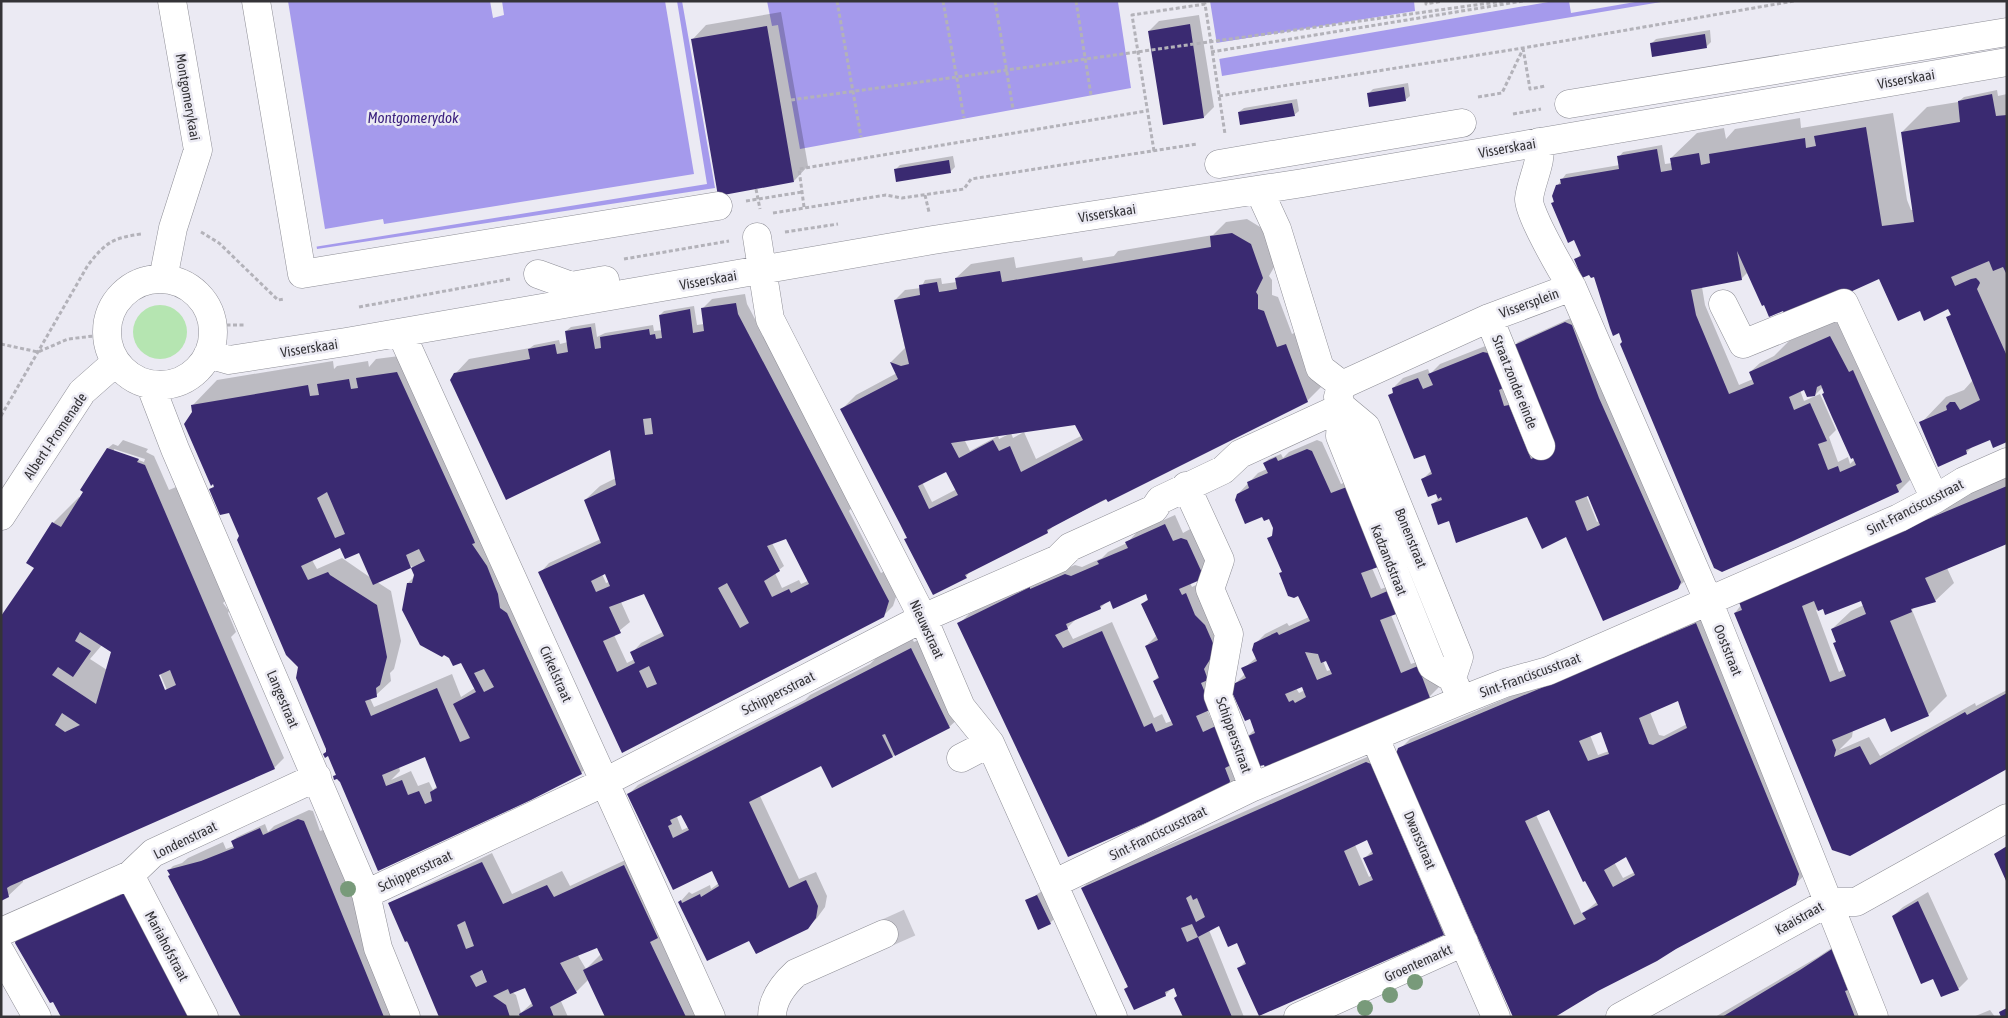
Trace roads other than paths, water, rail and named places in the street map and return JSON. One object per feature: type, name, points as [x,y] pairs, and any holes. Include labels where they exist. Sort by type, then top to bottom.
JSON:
[{"type":"street","name":"Montgomerykaai","points":[[163,279],[173,228],[198,150],[172,1]]},
{"type":"street","points":[[256,1],[302,274],[718,206]]},
{"type":"street","points":[[1568,104],[2007,32]]},
{"type":"street","name":"Visserskaai","points":[[208,354],[229,360],[401,333],[933,240],[1259,190],[2007,62]]},
{"type":"street","points":[[1222,152],[1467,111]]},
{"type":"street","name":"Vissersplein","points":[[1342,396],[1489,318],[1572,287],[1556,262],[1529,201],[1541,152],[1539,142]]},
{"type":"street","points":[[1259,190],[1277,229],[1320,368],[1342,396]]},
{"type":"street","name":"Nieuwstraat","points":[[759,226],[762,271],[770,319],[923,618],[962,707],[990,743],[1113,1017]]},
{"type":"street","points":[[538,274],[570,286],[695,264]]},
{"type":"street","points":[[163,279],[177,282],[190,288],[201,298],[209,310],[213,325],[213,340],[208,354],[200,367],[178,382],[150,384],[137,380],[116,362],[110,349],[107,334],[108,320],[122,294],[148,280],[163,279]]},
{"type":"street","name":"Ooststraat","points":[[1572,287],[1708,600],[1874,1017]]},
{"type":"street","points":[[1723,304],[1743,344],[1844,303],[1935,499]]},
{"type":"street","name":"Straat zonder einde","points":[[1489,318],[1541,446]]},
{"type":"street","name":"Cirkelstraat","points":[[401,333],[605,782],[717,1016]]},
{"type":"street","name":"Albert I-Promenade","points":[[1,516],[82,392],[116,362]]},
{"type":"street","name":"Langestraat","points":[[150,384],[175,449],[366,894],[378,948],[406,1017]]},
{"type":"street","name":"Schippersstraat","points":[[366,894],[605,782],[923,618],[1058,560],[1070,547],[1154,509],[1160,500],[1223,470],[1240,454],[1304,423],[1342,396]]},
{"type":"street","name":"Kadzandstraat","points":[[1342,396],[1340,436],[1432,666],[1457,689]]},
{"type":"street","name":"Sint-Franciscusstraat","points":[[1053,884],[1253,787],[1376,738],[1457,689],[1505,684],[1548,671],[1899,518],[1964,481],[2007,462]]},
{"type":"street","name":"Schippersstraat","points":[[1186,486],[1220,560],[1210,589],[1228,634],[1218,696],[1253,787]]},
{"type":"street","name":"Dwarsstraat","points":[[1376,738],[1464,942]]},
{"type":"street","points":[[961,758],[990,743]]},
{"type":"street","name":"Londenstraat","points":[[1,932],[130,875],[153,853],[317,777]]},
{"type":"street","name":"Kaaistraat","points":[[1620,1017],[1828,902],[1856,902],[2007,818]]},
{"type":"street","name":"Mariahofstraat","points":[[130,875],[204,1017]]},
{"type":"street","points":[[772,1017],[777,998],[785,983],[796,973],[884,934]]},
{"type":"street","name":"Groentemarkt","points":[[1298,1017],[1464,942],[1496,1017]]},
{"type":"street","points":[[1,953],[37,1017]]},
{"type":"water","name":"Montgomerydok","points":[[276,1],[682,1],[715,188],[317,249]]},
{"type":"water","points":[[767,1],[1122,1],[1118,2],[1131,88],[800,149],[778,25],[772,26]]},
{"type":"water","points":[[1210,1],[1667,1],[1222,76]]},
{"type":"tunnel","points":[[884,934],[911,922]]}]
